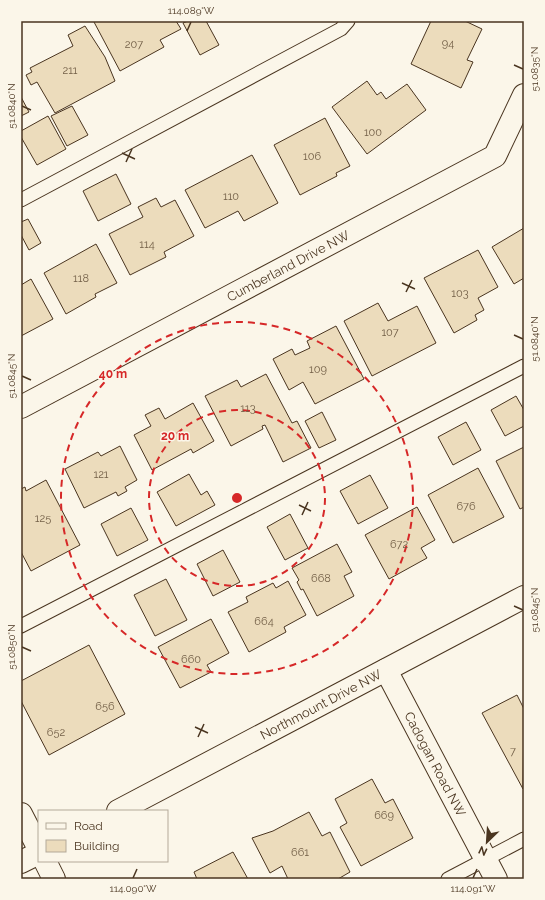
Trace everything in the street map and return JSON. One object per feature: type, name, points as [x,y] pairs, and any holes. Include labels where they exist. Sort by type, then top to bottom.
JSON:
[{"type":"street","name":"Cumberland Drive NW","points":[[21,407],[495,156],[524,95]]},
{"type":"street","name":"Northmount Drive NW","points":[[120,810],[524,597]]},
{"type":"street","name":"Cadogan Road NW","points":[[386,670],[496,879]]},
{"type":"street","points":[[21,814],[38,847]]},
{"type":"street","points":[[21,862],[38,853]]},
{"type":"street","points":[[46,862],[54,879]]},
{"type":"lane","points":[[21,200],[341,29],[348,21]]},
{"type":"lane","points":[[21,626],[524,366]]},
{"type":"lane","points":[[448,879],[485,858],[524,839]]},
{"type":"building","points":[[176,21],[181,29],[160,40],[164,47],[120,71],[94,22]]},
{"type":"building","points":[[188,21],[206,21],[219,45],[200,55],[183,23]]},
{"type":"building","points":[[431,21],[465,21],[482,29],[467,60],[473,62],[461,88],[411,64]]},
{"type":"building","points":[[85,26],[105,57],[115,81],[55,113],[37,82],[31,85],[26,75],[32,72],[30,68],[73,46],[68,35]]},
{"type":"building","points":[[367,81],[377,95],[381,92],[386,99],[407,84],[426,110],[367,154],[332,107]]},
{"type":"building","points":[[21,97],[29,112],[21,116]]},
{"type":"building","points":[[72,106],[88,135],[67,146],[51,116]]},
{"type":"building","points":[[48,116],[66,149],[37,165],[21,137],[21,131]]},
{"type":"building","points":[[325,118],[350,166],[336,173],[337,176],[300,195],[274,145]]},
{"type":"building","points":[[252,155],[278,203],[244,221],[238,211],[205,228],[185,190]]},
{"type":"building","points":[[116,174],[131,204],[98,221],[83,191]]},
{"type":"building","points":[[156,198],[161,207],[175,200],[194,236],[164,252],[166,257],[130,275],[109,234],[143,217],[138,207]]},
{"type":"building","points":[[28,219],[41,243],[29,250],[21,235],[21,222]]},
{"type":"building","points":[[524,228],[524,278],[514,284],[492,247]]},
{"type":"building","points":[[96,244],[117,283],[95,294],[96,297],[66,314],[44,273]]},
{"type":"building","points":[[478,250],[498,287],[478,298],[484,310],[475,315],[477,320],[454,333],[424,278]]},
{"type":"building","points":[[31,279],[53,319],[21,336],[21,285]]},
{"type":"building","points":[[378,303],[388,321],[417,306],[436,343],[372,376],[344,321]]},
{"type":"building","points":[[336,326],[364,379],[315,404],[303,382],[289,390],[273,359],[292,349],[295,355],[310,348],[307,341]]},
{"type":"building","points":[[266,374],[292,423],[297,421],[311,448],[283,462],[265,425],[262,426],[263,429],[231,446],[205,396],[237,380],[241,387]]},
{"type":"building","points":[[516,396],[524,410],[524,426],[505,436],[491,410]]},
{"type":"building","points":[[193,403],[214,441],[193,453],[191,449],[152,470],[134,435],[151,426],[145,415],[159,408],[165,419]]},
{"type":"building","points":[[322,412],[336,440],[319,448],[305,421]]},
{"type":"building","points":[[466,422],[481,450],[453,465],[438,437]]},
{"type":"building","points":[[120,446],[137,480],[125,487],[127,491],[118,496],[116,492],[84,508],[65,469],[98,452],[101,456]]},
{"type":"building","points":[[524,447],[524,507],[520,509],[496,461]]},
{"type":"building","points":[[478,468],[504,517],[453,543],[428,495]]},
{"type":"building","points":[[189,474],[201,495],[207,491],[215,505],[176,526],[157,492]]},
{"type":"building","points":[[370,475],[388,508],[358,524],[340,491]]},
{"type":"building","points":[[46,480],[80,545],[31,571],[21,552],[21,489],[25,487],[26,491]]},
{"type":"building","points":[[417,507],[435,540],[421,548],[427,558],[389,579],[365,535]]},
{"type":"building","points":[[131,508],[148,540],[117,556],[101,524]]},
{"type":"building","points":[[290,514],[308,548],[285,560],[267,527]]},
{"type":"building","points":[[337,544],[352,572],[344,576],[354,596],[317,616],[303,589],[301,590],[297,582],[299,580],[292,568]]},
{"type":"building","points":[[223,550],[240,582],[213,596],[197,564]]},
{"type":"building","points":[[166,579],[187,620],[155,636],[134,595]]},
{"type":"building","points":[[288,581],[306,615],[284,627],[286,632],[249,652],[228,612],[248,602],[246,597],[273,583],[276,588]]},
{"type":"building","points":[[211,619],[229,653],[207,665],[211,672],[180,688],[158,647]]},
{"type":"building","points":[[89,645],[125,714],[49,755],[21,701],[21,681]]},
{"type":"building","points":[[517,695],[524,709],[523,789],[482,713]]},
{"type":"building","points":[[372,779],[385,803],[393,799],[413,838],[361,866],[340,827],[347,823],[335,799]]},
{"type":"building","points":[[309,812],[322,836],[330,832],[350,872],[338,879],[288,879],[282,866],[270,873],[252,838],[273,831]]},
{"type":"building","points":[[233,852],[248,879],[197,879],[194,872]]}]
